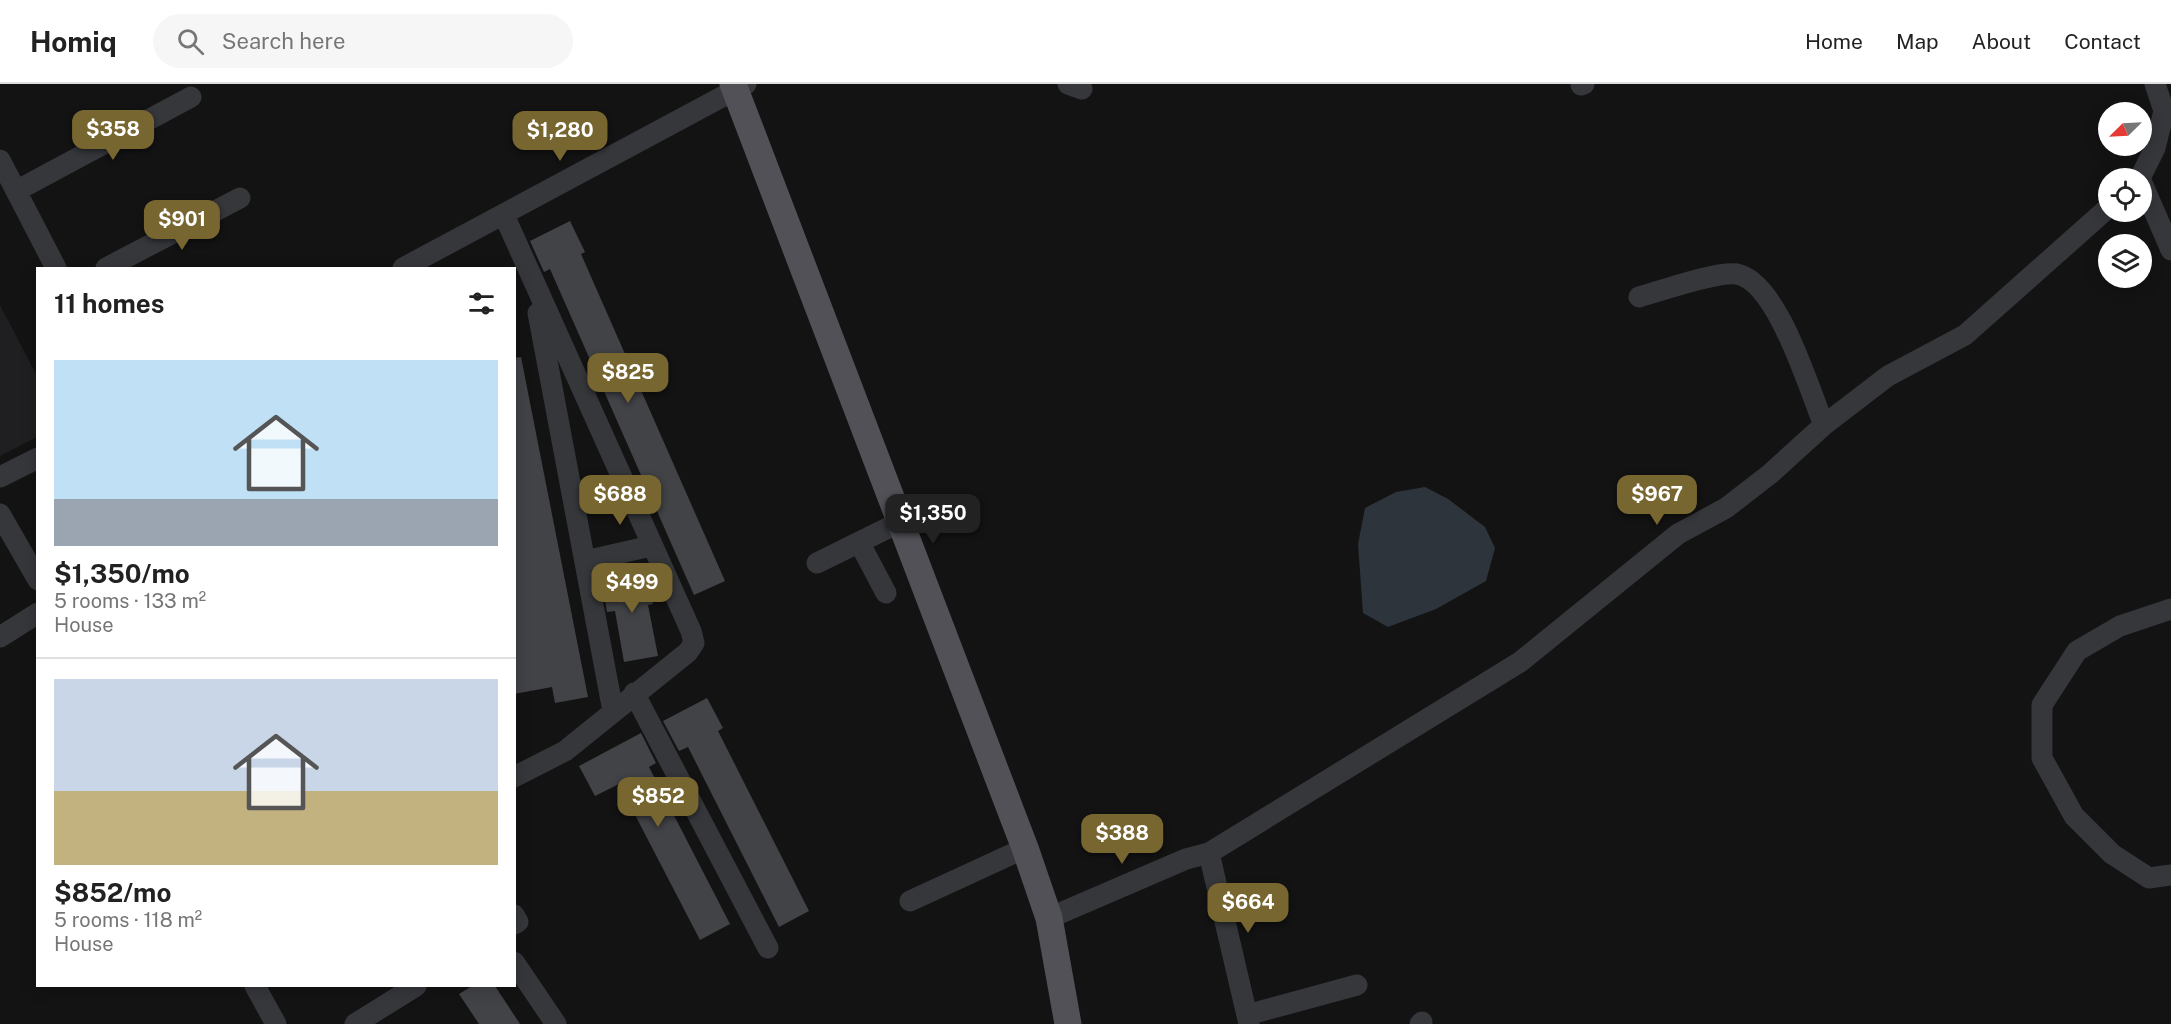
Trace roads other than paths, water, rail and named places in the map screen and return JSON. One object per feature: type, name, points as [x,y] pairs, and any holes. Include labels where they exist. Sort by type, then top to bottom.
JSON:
[{"type":"main road","points":[[739,86],[900,522],[1025,848],[1049,918],[1068,1024]]},
{"type":"street","points":[[2145,168],[2155,148],[2164,111],[2155,84]]},
{"type":"street","points":[[406,267],[739,86]]},
{"type":"street","points":[[16,191],[191,97]]},
{"type":"street","points":[[0,160],[55,267]]},
{"type":"street","points":[[108,267],[240,198]]},
{"type":"street","points":[[2152,206],[2171,250]]},
{"type":"street","points":[[504,214],[691,631],[694,644],[688,652],[634,693],[566,751],[516,776]]},
{"type":"street","points":[[1049,918],[1186,859],[1209,853],[1520,662],[1678,534],[1726,508],[1770,474],[1824,425],[1888,376],[1965,335],[2098,217]]},
{"type":"street","points":[[1639,297],[1721,275],[1738,274],[1754,283],[1768,297],[1785,331],[1824,425]]},
{"type":"street","points":[[532,278],[613,711]]},
{"type":"street","points":[[0,477],[36,459]]},
{"type":"street","points":[[0,514],[36,577]]},
{"type":"street","points":[[817,563],[900,522]]},
{"type":"street","points":[[859,542],[886,593]]},
{"type":"street","points":[[585,561],[651,546]]},
{"type":"street","points":[[2171,609],[2120,626],[2077,651],[2042,705],[2042,758],[2074,816],[2112,854],[2149,878],[2171,875]]},
{"type":"street","points":[[0,637],[36,614]]},
{"type":"street","points":[[634,693],[768,948]]},
{"type":"street","points":[[910,901],[1025,848]]},
{"type":"street","points":[[1209,853],[1248,1020],[1357,985]]},
{"type":"street","points":[[516,965],[556,1024]]},
{"type":"street","points":[[256,987],[276,1024]]},
{"type":"street","points":[[355,1024],[414,987]]}]
